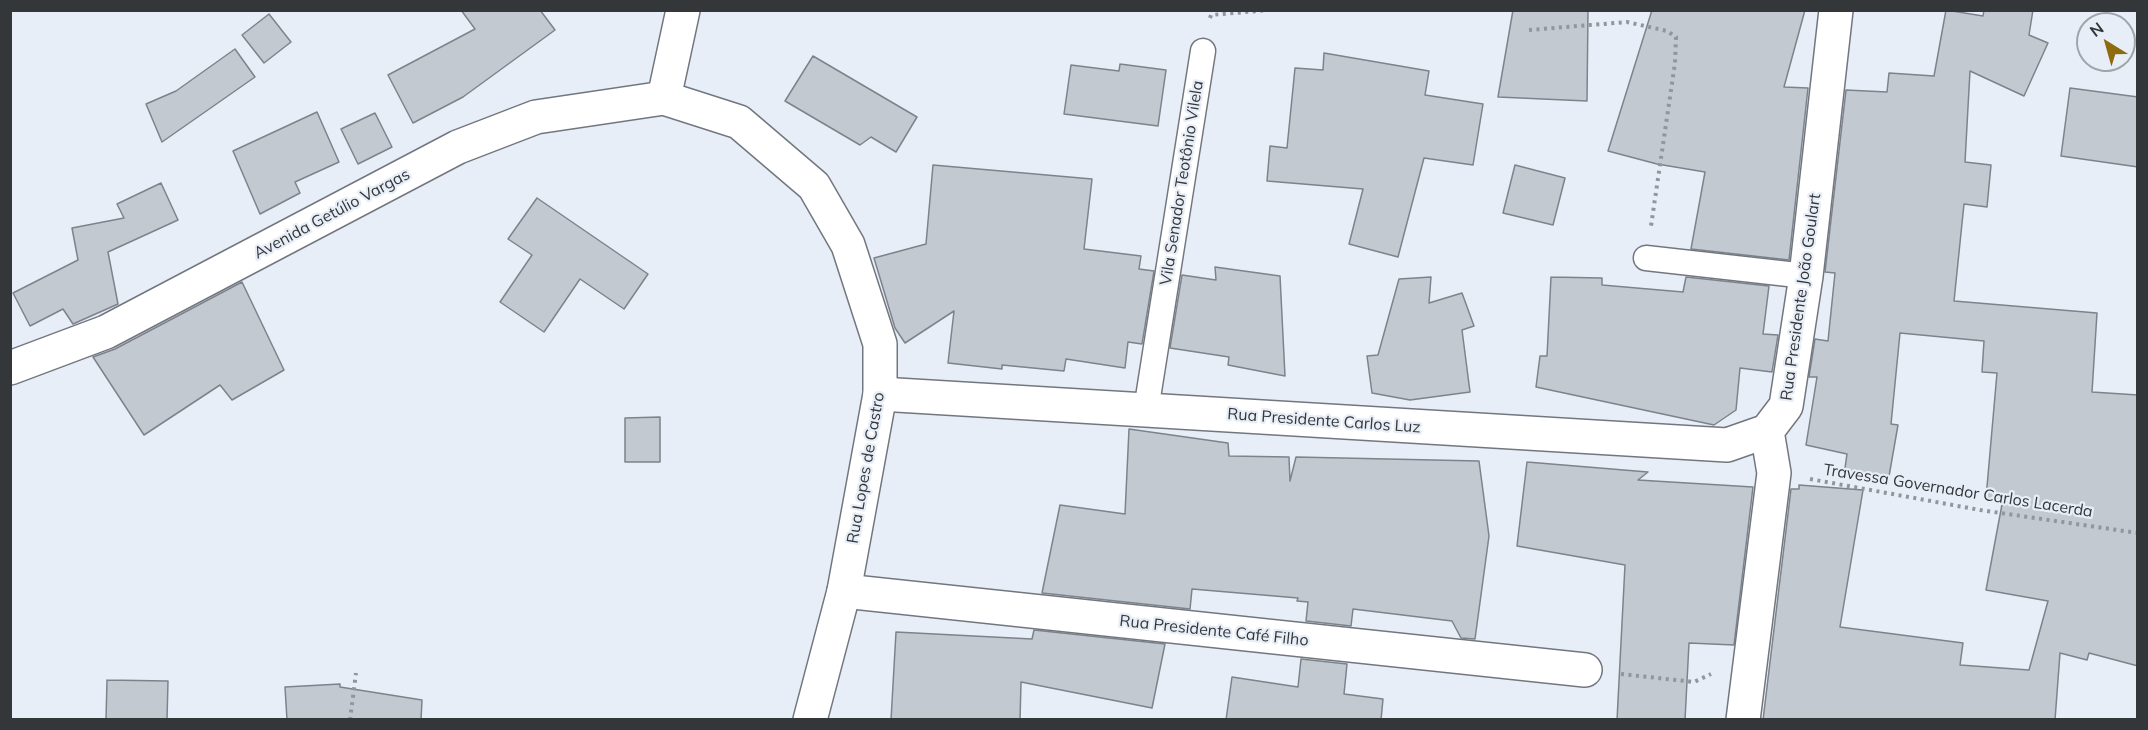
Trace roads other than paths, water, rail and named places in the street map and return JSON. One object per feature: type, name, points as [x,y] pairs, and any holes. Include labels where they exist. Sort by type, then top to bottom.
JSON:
[{"type":"street","points":[[664,98],[683,10]]},
{"type":"street","name":"Rua Presidente João Goulart","points":[[1767,431],[1786,406],[1806,276],[1836,10]]},
{"type":"street","name":"Avenida Getúlio Vargas","points":[[10,368],[106,332],[458,147],[536,117],[664,98]]},
{"type":"street","name":"Rua Lopes de Castro","points":[[664,98],[739,122],[814,186],[848,245],[880,344],[880,394],[844,591],[810,720]]},
{"type":"street","name":"Rua Presidente Carlos Luz","points":[[880,394],[1727,446],[1767,431]]},
{"type":"street","points":[[1743,720],[1774,473],[1767,431]]},
{"type":"street","name":"Rua Presidente Café Filho","points":[[844,591],[1585,670]]},
{"type":"lane","name":"Vila Senador Teotônio Vilela","points":[[1146,410],[1203,51]]},
{"type":"lane","points":[[1646,258],[1806,276]]}]
